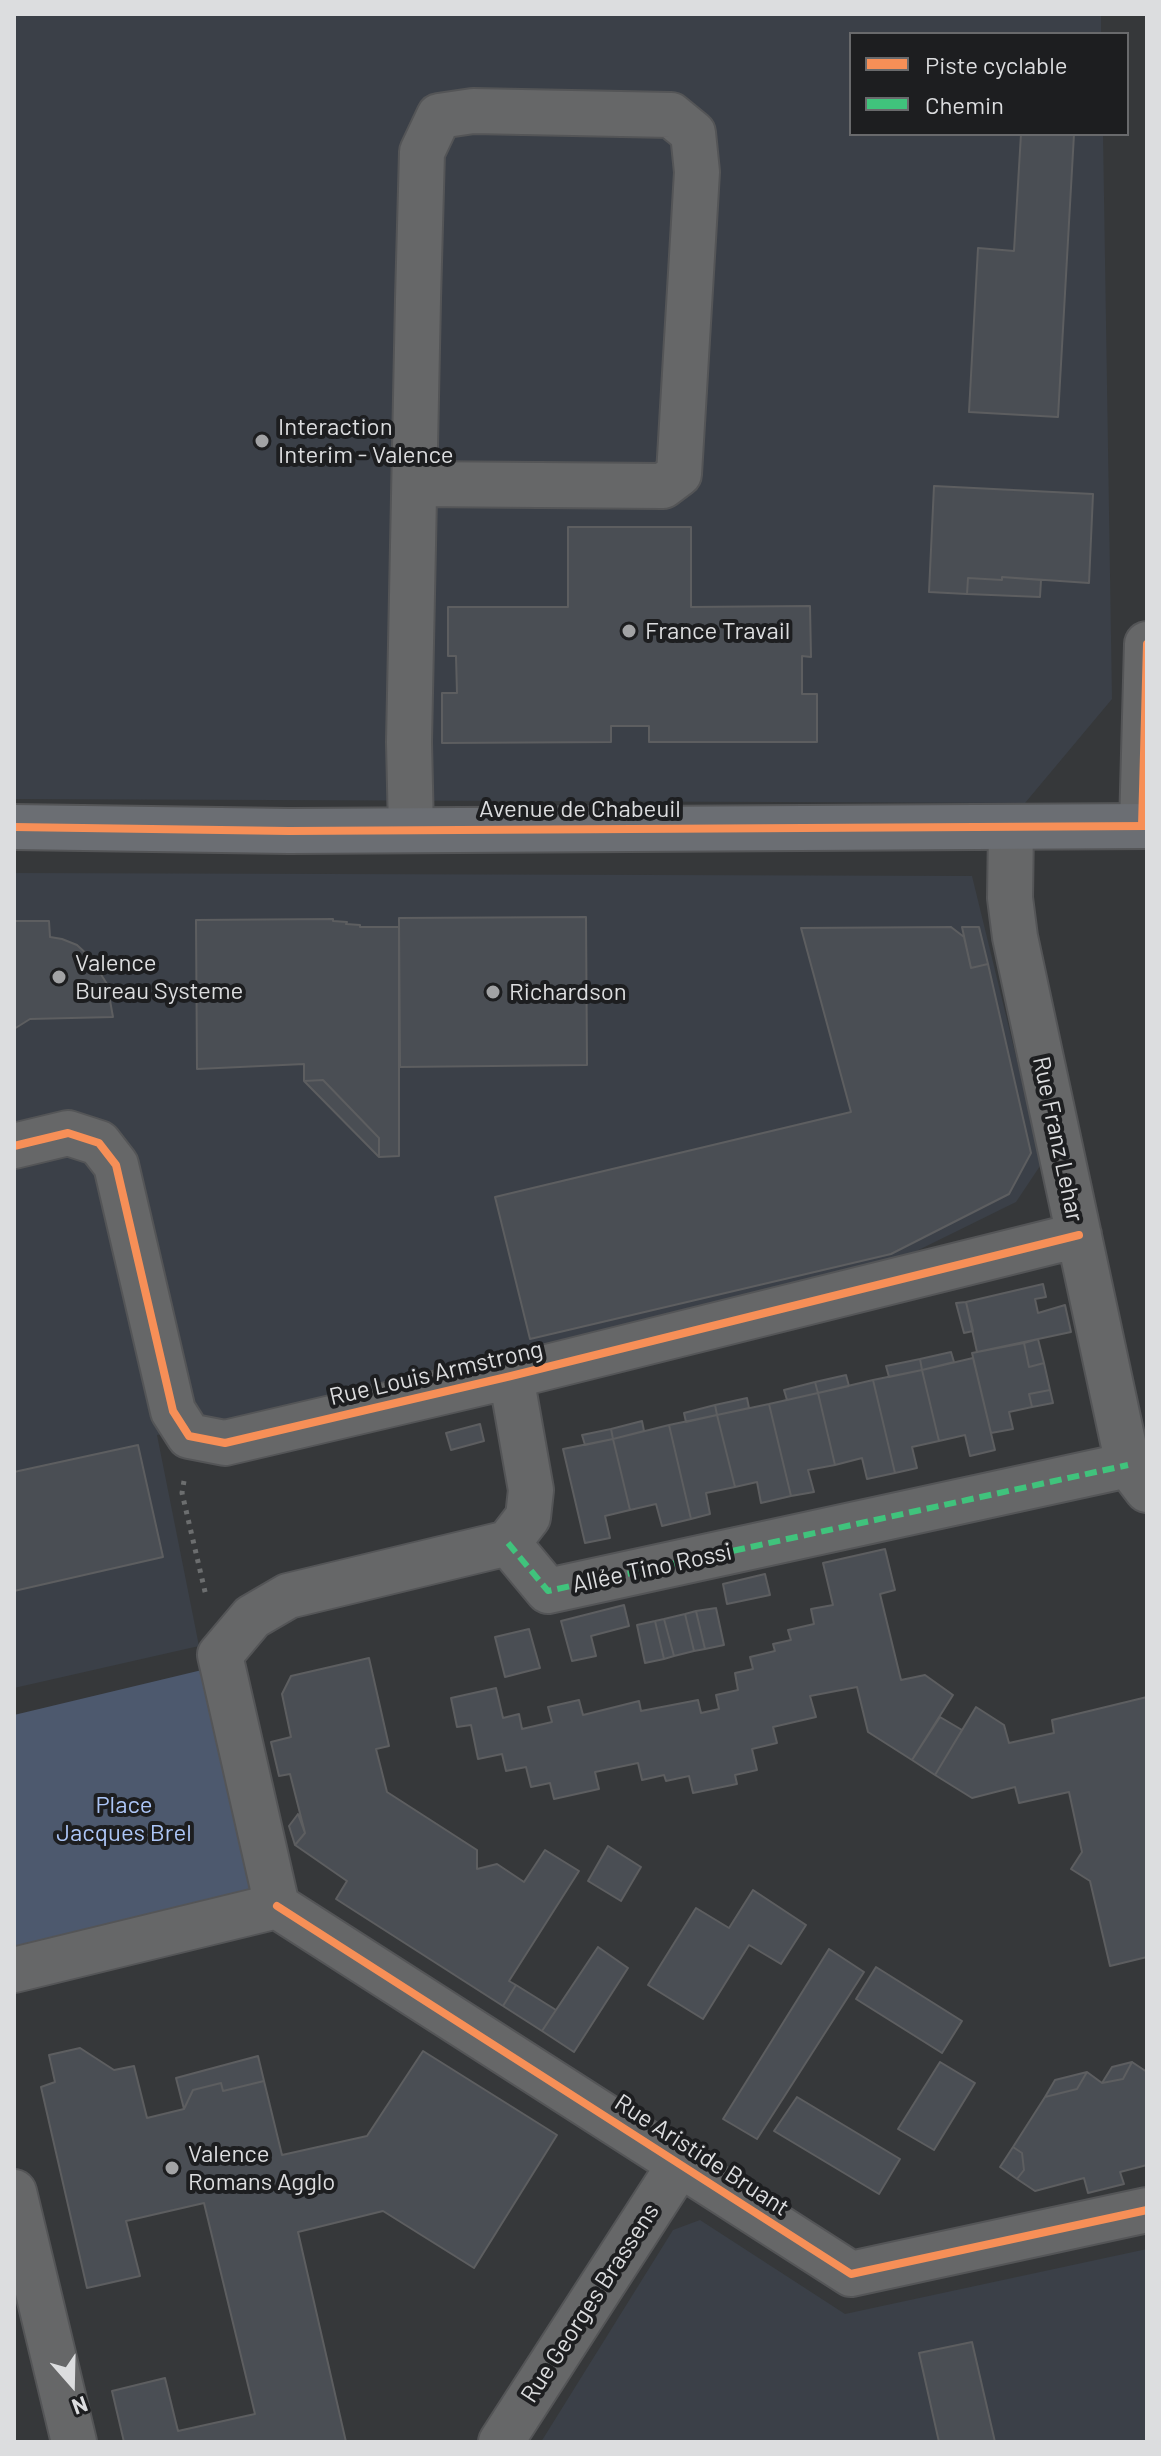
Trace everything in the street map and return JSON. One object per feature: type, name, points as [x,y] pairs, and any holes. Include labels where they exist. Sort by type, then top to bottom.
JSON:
[{"type":"main road","name":"Avenue de Chabeuil","points":[[14,827],[411,830],[1144,826]]},
{"type":"street","points":[[411,830],[409,742],[422,152],[439,116],[473,111],[671,115],[693,133],[697,172],[679,474],[663,486],[415,484]]},
{"type":"street","points":[[1144,826],[1147,644]]},
{"type":"street","name":"Rue Franz Lehar","points":[[1011,828],[1010,898],[1015,937],[1079,1235],[1138,1477]]},
{"type":"street","points":[[14,1146],[68,1133],[99,1143],[116,1165],[173,1411],[189,1436]]},
{"type":"street","name":"Rue Louis Armstrong","points":[[189,1436],[225,1443],[511,1376],[1079,1235]]},
{"type":"street","points":[[14,1970],[277,1906],[220,1655],[252,1617],[288,1596],[508,1543],[528,1517],[531,1490],[511,1376]]},
{"type":"street","name":"Allée Tino Rossi","points":[[508,1543],[548,1591],[1138,1477]]},
{"type":"street","name":"Rue Aristide Bruant","points":[[277,1906],[851,2274],[1147,2210]]},
{"type":"street","name":"Rue Georges Brassens","points":[[501,2442],[680,2164]]},
{"type":"street","points":[[14,2192],[74,2442]]},
{"type":"path","points":[[189,1436],[182,1493],[220,1655]]},
{"type":"shaded area","points":[[14,14],[1101,14],[1101,32],[849,32],[849,136],[1103,136],[1112,699],[1025,803],[14,799]]},
{"type":"shaded area","points":[[14,873],[972,876],[1042,1163],[1016,1202],[882,1268],[157,1435],[199,1646],[14,1688]]},
{"type":"shaded area","points":[[700,2220],[845,2314],[1147,2249],[1147,2442],[541,2442],[673,2230]]},
{"type":"green space","name":"Place Jacques Brel","points":[[202,1670],[254,1900],[14,1955],[14,1715]]},
{"type":"building","points":[[1021,136],[1074,136],[1058,417],[969,412],[978,248],[1014,251]]},
{"type":"building","points":[[934,486],[1093,494],[1089,583],[1002,577],[1002,580],[968,578],[967,594],[929,592]]},
{"type":"building","name":"France Travail","points":[[568,527],[691,527],[691,607],[810,606],[811,657],[802,656],[802,694],[817,694],[817,742],[649,742],[649,726],[611,726],[611,742],[442,743],[442,693],[457,693],[456,656],[448,656],[448,607],[568,607]]},
{"type":"building","points":[[1002,577],[1041,580],[1040,597],[967,594],[968,578],[1002,580]]},
{"type":"building","points":[[586,917],[587,1065],[400,1067],[399,918]]},
{"type":"building","points":[[333,919],[360,927],[399,927],[399,1156],[379,1157],[379,1138],[323,1080],[304,1081],[304,1064],[197,1069],[196,920]]},
{"type":"building","name":"Valence Bureau Systeme","points":[[14,921],[49,921],[50,937],[77,945],[90,957],[107,984],[113,1017],[30,1019],[14,1029]]},
{"type":"building","points":[[951,927],[964,937],[971,968],[988,964],[1031,1153],[1009,1194],[891,1254],[530,1339],[495,1197],[851,1112],[801,928]]},
{"type":"building","points":[[962,927],[979,927],[988,964],[971,968]]},
{"type":"building","points":[[323,1080],[379,1138],[379,1157],[304,1081]]},
{"type":"building","points":[[1043,1284],[1046,1297],[1035,1299],[1038,1313],[1065,1305],[1071,1332],[977,1352],[966,1302]]},
{"type":"building","points":[[966,1302],[973,1331],[964,1333],[956,1303]]},
{"type":"building","points":[[1038,1339],[1044,1363],[1029,1367],[1024,1343]]},
{"type":"building","points":[[1024,1343],[1029,1367],[1044,1363],[1050,1390],[1029,1394],[1032,1407],[1009,1412],[1013,1429],[991,1433],[972,1353]]},
{"type":"building","points":[[951,1352],[954,1362],[922,1370],[920,1359]]},
{"type":"building","points":[[973,1358],[995,1450],[970,1456],[965,1435],[939,1441],[922,1370]]},
{"type":"building","points":[[920,1359],[922,1370],[889,1377],[886,1366]]},
{"type":"building","points":[[922,1370],[939,1441],[912,1447],[917,1468],[895,1473],[873,1380]]},
{"type":"building","points":[[846,1375],[849,1386],[818,1393],[815,1382]]},
{"type":"building","points":[[873,1380],[895,1473],[867,1479],[862,1458],[835,1465],[818,1393]]},
{"type":"building","points":[[815,1382],[818,1393],[787,1400],[784,1390]]},
{"type":"building","points":[[1050,1390],[1053,1403],[1032,1407],[1029,1394]]},
{"type":"building","points":[[818,1393],[835,1465],[808,1470],[814,1492],[791,1496],[769,1404]]},
{"type":"building","points":[[747,1398],[749,1408],[717,1415],[715,1405]]},
{"type":"building","points":[[769,1404],[791,1496],[761,1503],[757,1482],[735,1487],[717,1415]]},
{"type":"building","points":[[715,1405],[717,1415],[686,1422],[684,1413]]},
{"type":"building","points":[[717,1415],[735,1487],[706,1493],[710,1514],[691,1519],[669,1425]]},
{"type":"building","points":[[642,1421],[644,1431],[613,1439],[611,1429]]},
{"type":"building","points":[[480,1424],[484,1441],[451,1450],[446,1433]]},
{"type":"building","points":[[669,1425],[691,1519],[662,1526],[656,1504],[630,1510],[613,1439]]},
{"type":"building","points":[[611,1429],[613,1439],[585,1445],[582,1435]]},
{"type":"building","points":[[613,1439],[630,1510],[605,1516],[610,1538],[585,1543],[563,1449]]},
{"type":"building","points":[[138,1445],[163,1557],[14,1591],[14,1472]]},
{"type":"building","points":[[885,1549],[895,1590],[880,1594],[901,1680],[925,1675],[953,1695],[912,1760],[868,1732],[857,1687],[810,1696],[816,1717],[773,1727],[777,1743],[752,1749],[757,1770],[735,1775],[737,1784],[693,1793],[689,1776],[666,1781],[664,1775],[642,1780],[638,1763],[595,1772],[599,1789],[554,1799],[550,1783],[531,1787],[526,1767],[506,1771],[502,1754],[478,1759],[471,1725],[457,1727],[451,1698],[496,1688],[503,1718],[519,1714],[522,1729],[552,1722],[548,1707],[579,1700],[583,1715],[639,1701],[641,1711],[698,1700],[701,1713],[719,1709],[716,1695],[738,1690],[735,1673],[753,1669],[750,1657],[775,1651],[773,1644],[791,1640],[788,1630],[814,1624],[811,1609],[833,1605],[823,1563]]},
{"type":"building","points":[[765,1574],[770,1595],[727,1604],[723,1584]]},
{"type":"building","points":[[624,1605],[629,1626],[591,1636],[596,1656],[572,1661],[561,1621]]},
{"type":"building","points":[[716,1608],[724,1645],[705,1649],[696,1611]]},
{"type":"building","points":[[696,1611],[705,1649],[694,1651],[685,1614]]},
{"type":"building","points":[[685,1614],[694,1651],[674,1656],[664,1619]]},
{"type":"building","points":[[664,1619],[674,1656],[664,1659],[655,1621]]},
{"type":"building","points":[[655,1621],[664,1659],[645,1663],[637,1625]]},
{"type":"building","points":[[529,1629],[540,1668],[505,1677],[495,1637]]},
{"type":"building","points":[[369,1658],[389,1746],[376,1749],[387,1792],[477,1850],[477,1869],[497,1864],[524,1882],[545,1850],[579,1871],[509,1981],[516,1985],[503,2006],[336,1899],[347,1881],[295,1845],[305,1833],[290,1774],[279,1776],[271,1742],[291,1737],[282,1694],[291,1676]]},
{"type":"building","points":[[1147,1697],[1147,1957],[1110,1966],[1090,1881],[1071,1869],[1082,1852],[1069,1792],[1019,1803],[1015,1787],[972,1798],[935,1775],[976,1707],[1004,1725],[1009,1743],[1054,1733],[1052,1720]]},
{"type":"building","points":[[940,1717],[962,1730],[935,1775],[912,1760]]},
{"type":"building","points":[[298,1814],[305,1833],[295,1845],[289,1826]]},
{"type":"building","points":[[608,1846],[641,1867],[621,1901],[588,1881]]},
{"type":"building","points":[[753,1890],[806,1925],[781,1964],[749,1945],[703,2019],[648,1985],[696,1908],[729,1928]]},
{"type":"building","points":[[598,1947],[628,1968],[574,2052],[542,2031]]},
{"type":"building","points":[[829,1949],[864,1972],[757,2139],[723,2119]]},
{"type":"building","points":[[876,1967],[962,2021],[942,2053],[856,1999]]},
{"type":"building","points":[[516,1985],[556,2010],[542,2031],[503,2006]]},
{"type":"building","points":[[80,2048],[114,2070],[134,2066],[147,2118],[184,2109],[193,2090],[221,2083],[223,2091],[264,2081],[282,2155],[367,2136],[423,2051],[557,2135],[474,2268],[383,2211],[298,2232],[346,2442],[124,2442],[112,2391],[165,2378],[178,2431],[255,2414],[204,2203],[126,2221],[140,2276],[87,2288],[41,2087],[55,2082],[49,2055]]},
{"type":"building","points":[[258,2056],[264,2081],[223,2091],[221,2083],[193,2090],[184,2109],[176,2078]]},
{"type":"building","points":[[940,2062],[975,2083],[934,2150],[898,2129]]},
{"type":"building","points":[[1132,2062],[1123,2079],[1102,2083],[1112,2067]]},
{"type":"building","points":[[1132,2062],[1147,2072],[1147,2165],[1120,2172],[1124,2184],[1088,2193],[1084,2178],[1035,2191],[1017,2179],[1024,2170],[1022,2153],[1013,2147],[1045,2097],[1077,2089],[1087,2072],[1102,2083],[1123,2079]]},
{"type":"building","points":[[1087,2072],[1077,2089],[1045,2097],[1055,2080]]},
{"type":"building","points":[[797,2097],[900,2159],[879,2194],[774,2131]]},
{"type":"building","points":[[1013,2147],[1022,2153],[1024,2170],[1017,2179],[1000,2167]]},
{"type":"building","points":[[972,2342],[995,2442],[939,2442],[919,2353]]},
{"type":"marked path","points":[[508,1543],[548,1591],[1128,1465]]},
{"type":"cycle path","points":[[1142,826],[1147,644]]},
{"type":"cycle path","points":[[14,827],[289,831],[1147,826]]},
{"type":"cycle path","points":[[14,1146],[68,1133],[99,1143],[116,1165],[173,1411],[189,1436],[225,1443],[511,1376],[1079,1235]]},
{"type":"cycle path","points":[[277,1906],[851,2274],[1147,2210]]},
{"type":"place","name":"Interaction Interim - Valence","points":[[262,441]]},
{"type":"place","name":"France Travail","points":[[629,631]]},
{"type":"place","name":"Valence Bureau Systeme","points":[[59,977]]},
{"type":"place","name":"Richardson","points":[[493,992]]},
{"type":"place","name":"Valence Romans Agglo","points":[[172,2168]]}]
